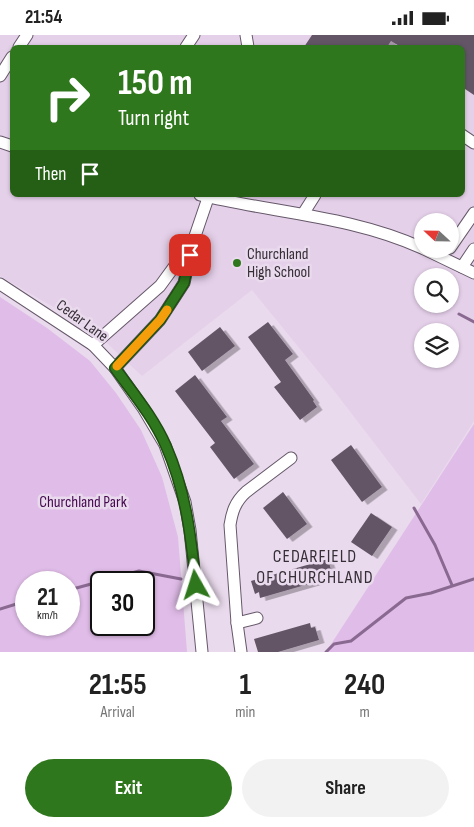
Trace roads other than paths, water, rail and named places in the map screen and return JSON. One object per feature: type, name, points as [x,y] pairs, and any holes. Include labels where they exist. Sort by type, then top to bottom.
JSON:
[{"type":"street","points":[[0,76],[10,60]]},
{"type":"street","points":[[115,368],[160,320],[184,283],[206,197]]},
{"type":"street","points":[[211,197],[366,228],[414,245]]},
{"type":"street","points":[[303,214],[314,197]]},
{"type":"street","points":[[459,236],[474,213]]},
{"type":"street","points":[[93,345],[160,286],[193,242]]},
{"type":"street","points":[[462,267],[474,249]]},
{"type":"street","points":[[454,258],[462,267],[474,273]]},
{"type":"street","name":"Cedar Lane","points":[[0,284],[93,345],[115,368],[144,408],[165,445],[185,502],[190,530],[202,652]]},
{"type":"street","points":[[241,652],[230,525],[232,510],[240,497],[290,458]]},
{"type":"street","points":[[237,623],[257,618]]},
{"type":"waterway","points":[[459,314],[474,322]]},
{"type":"waterway","points":[[414,508],[435,545],[452,585]]},
{"type":"waterway","points":[[80,587],[139,571],[181,579]]},
{"type":"waterway","points":[[326,652],[334,644],[351,641],[406,598],[431,593],[474,579]]},
{"type":"waterway","points":[[0,609],[15,604]]},
{"type":"place","name":"Churchland High School","points":[[237,263]]},
{"type":"district","name":"CEDARFIELD OF CHURCHLAND","points":[[315,566]]},
{"type":"park label","name":"Churchland Park","points":[[83,502]]}]
